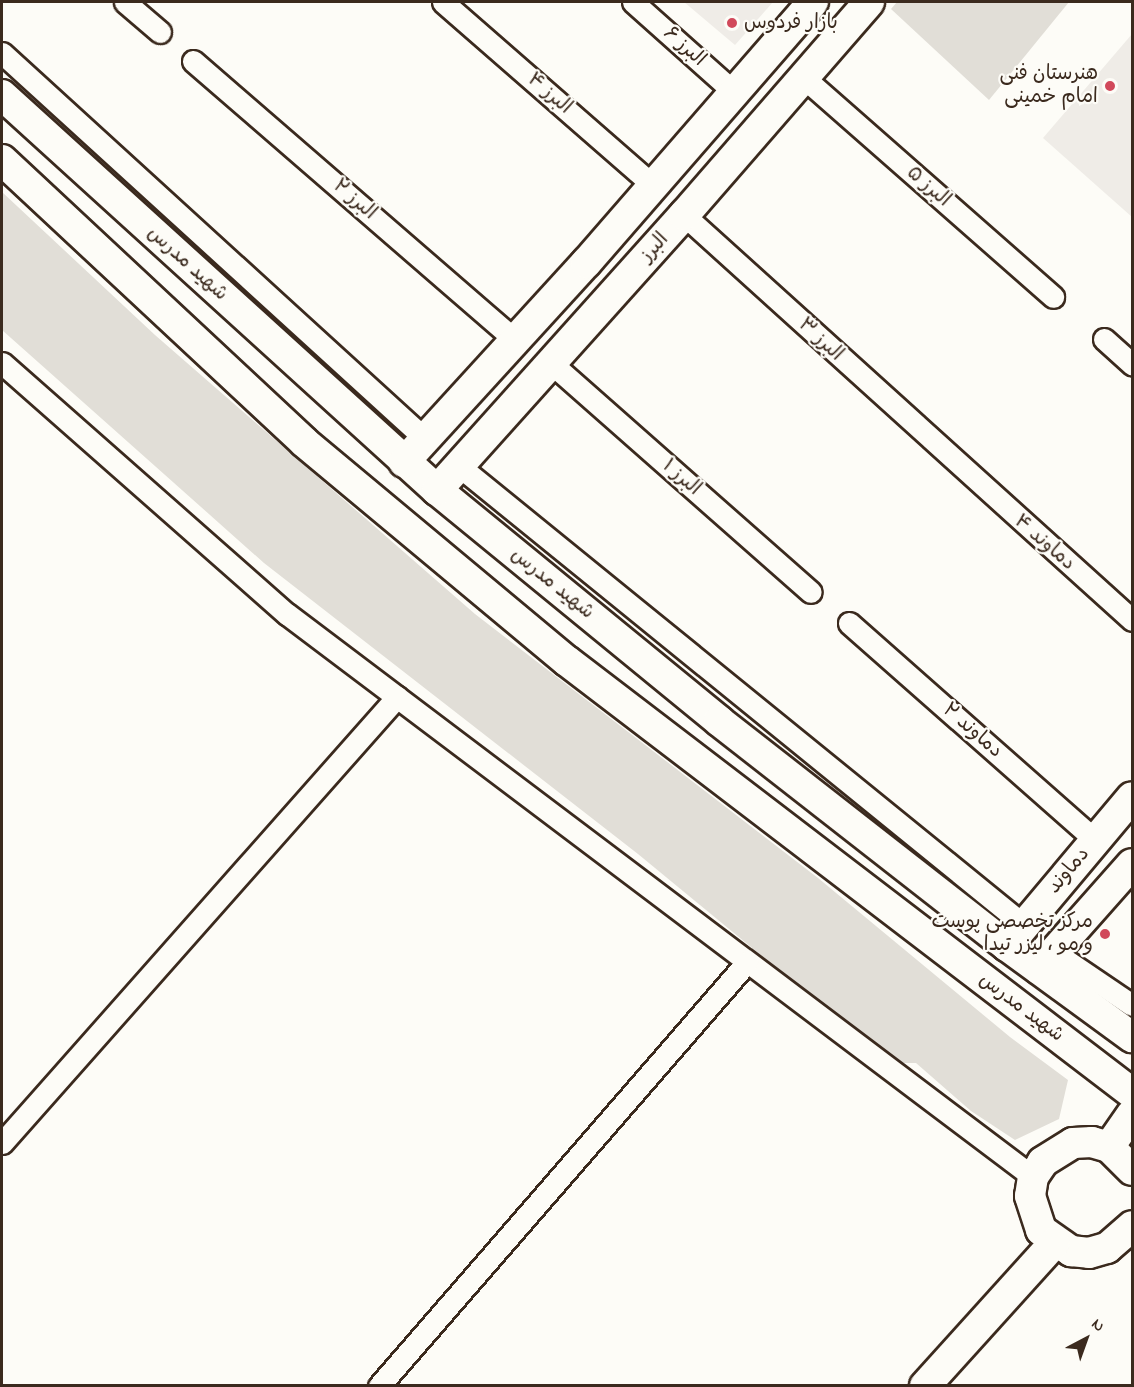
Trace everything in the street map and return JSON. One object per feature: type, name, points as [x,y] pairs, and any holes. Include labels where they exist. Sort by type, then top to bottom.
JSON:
[{"type":"main road","points":[[404,462],[514,339],[586,263],[813,2]]},
{"type":"main road","name":"البرز","points":[[437,490],[684,215],[869,2]]},
{"type":"main road","name":"شهید مدرس","points":[[2,95],[437,490],[718,721],[1047,960],[1132,1037]]},
{"type":"main road","name":"شهید مدرس","points":[[2,160],[304,442],[567,661],[1132,1093]]},
{"type":"main road","points":[[586,263],[618,289]]},
{"type":"main road","points":[[424,438],[459,466]]},
{"type":"main road","points":[[693,757],[718,721]]},
{"type":"main road","name":"دماوند","points":[[1016,936],[1132,797]]},
{"type":"main road","points":[[1047,960],[1132,864]]},
{"type":"main road","points":[[1109,1147],[1132,1114]]},
{"type":"main road","points":[[1129,1237],[1089,1252],[1071,1251],[1054,1243],[1041,1230],[1033,1214],[1030,1196],[1033,1178],[1042,1162],[1073,1143],[1092,1142],[1109,1147],[1132,1170]]},
{"type":"main road","points":[[925,1386],[1054,1243]]},
{"type":"street","points":[[125,2],[160,33]]},
{"type":"street","name":"البرز ۴","points":[[443,2],[654,186]]},
{"type":"street","name":"البرز ۶","points":[[633,2],[735,93]]},
{"type":"street","points":[[2,53],[424,438]]},
{"type":"street","name":"البرز ۲","points":[[193,61],[514,339]]},
{"type":"street","name":"البرز ۵","points":[[803,78],[1053,297]]},
{"type":"street","name":"البرز ۳","points":[[684,215],[956,465]]},
{"type":"street","points":[[1104,339],[1132,364]]},
{"type":"street","points":[[2,363],[287,614],[1033,1178]]},
{"type":"street","name":"البرز ۱","points":[[551,363],[811,592]]},
{"type":"street","name":"دماوند ۴","points":[[956,465],[1132,620]]},
{"type":"street","points":[[459,466],[1016,936]]},
{"type":"street","name":"دماوند ۲","points":[[849,623],[1095,840]]},
{"type":"street","points":[[2,1143],[397,697]]},
{"type":"street","points":[[1047,960],[1132,1005]]},
{"type":"street","points":[[379,1386],[747,962]]},
{"type":"shaded area","name":"بازار فردوس","points":[[684,2],[773,2],[735,45]]},
{"type":"shaded area","points":[[897,2],[1069,2],[989,100],[891,9]]},
{"type":"shaded area","name":"هنرستان فنی امام خمینی","points":[[1132,34],[1132,217],[1043,138]]},
{"type":"shaded area","points":[[2,192],[155,335],[475,614],[818,878],[1010,1037],[1068,1080],[1059,1119],[1015,1140],[971,1111],[916,1063],[892,1063],[638,854],[264,563],[2,330]]},
{"type":"place","name":"بازار فردوس","points":[[732,23]]},
{"type":"place","name":"هنرستان فنی امام خمینی","points":[[1110,86]]},
{"type":"place","name":"مرکز تخصصی پوست و مو ، لیزر تیدا","points":[[1105,934]]}]
